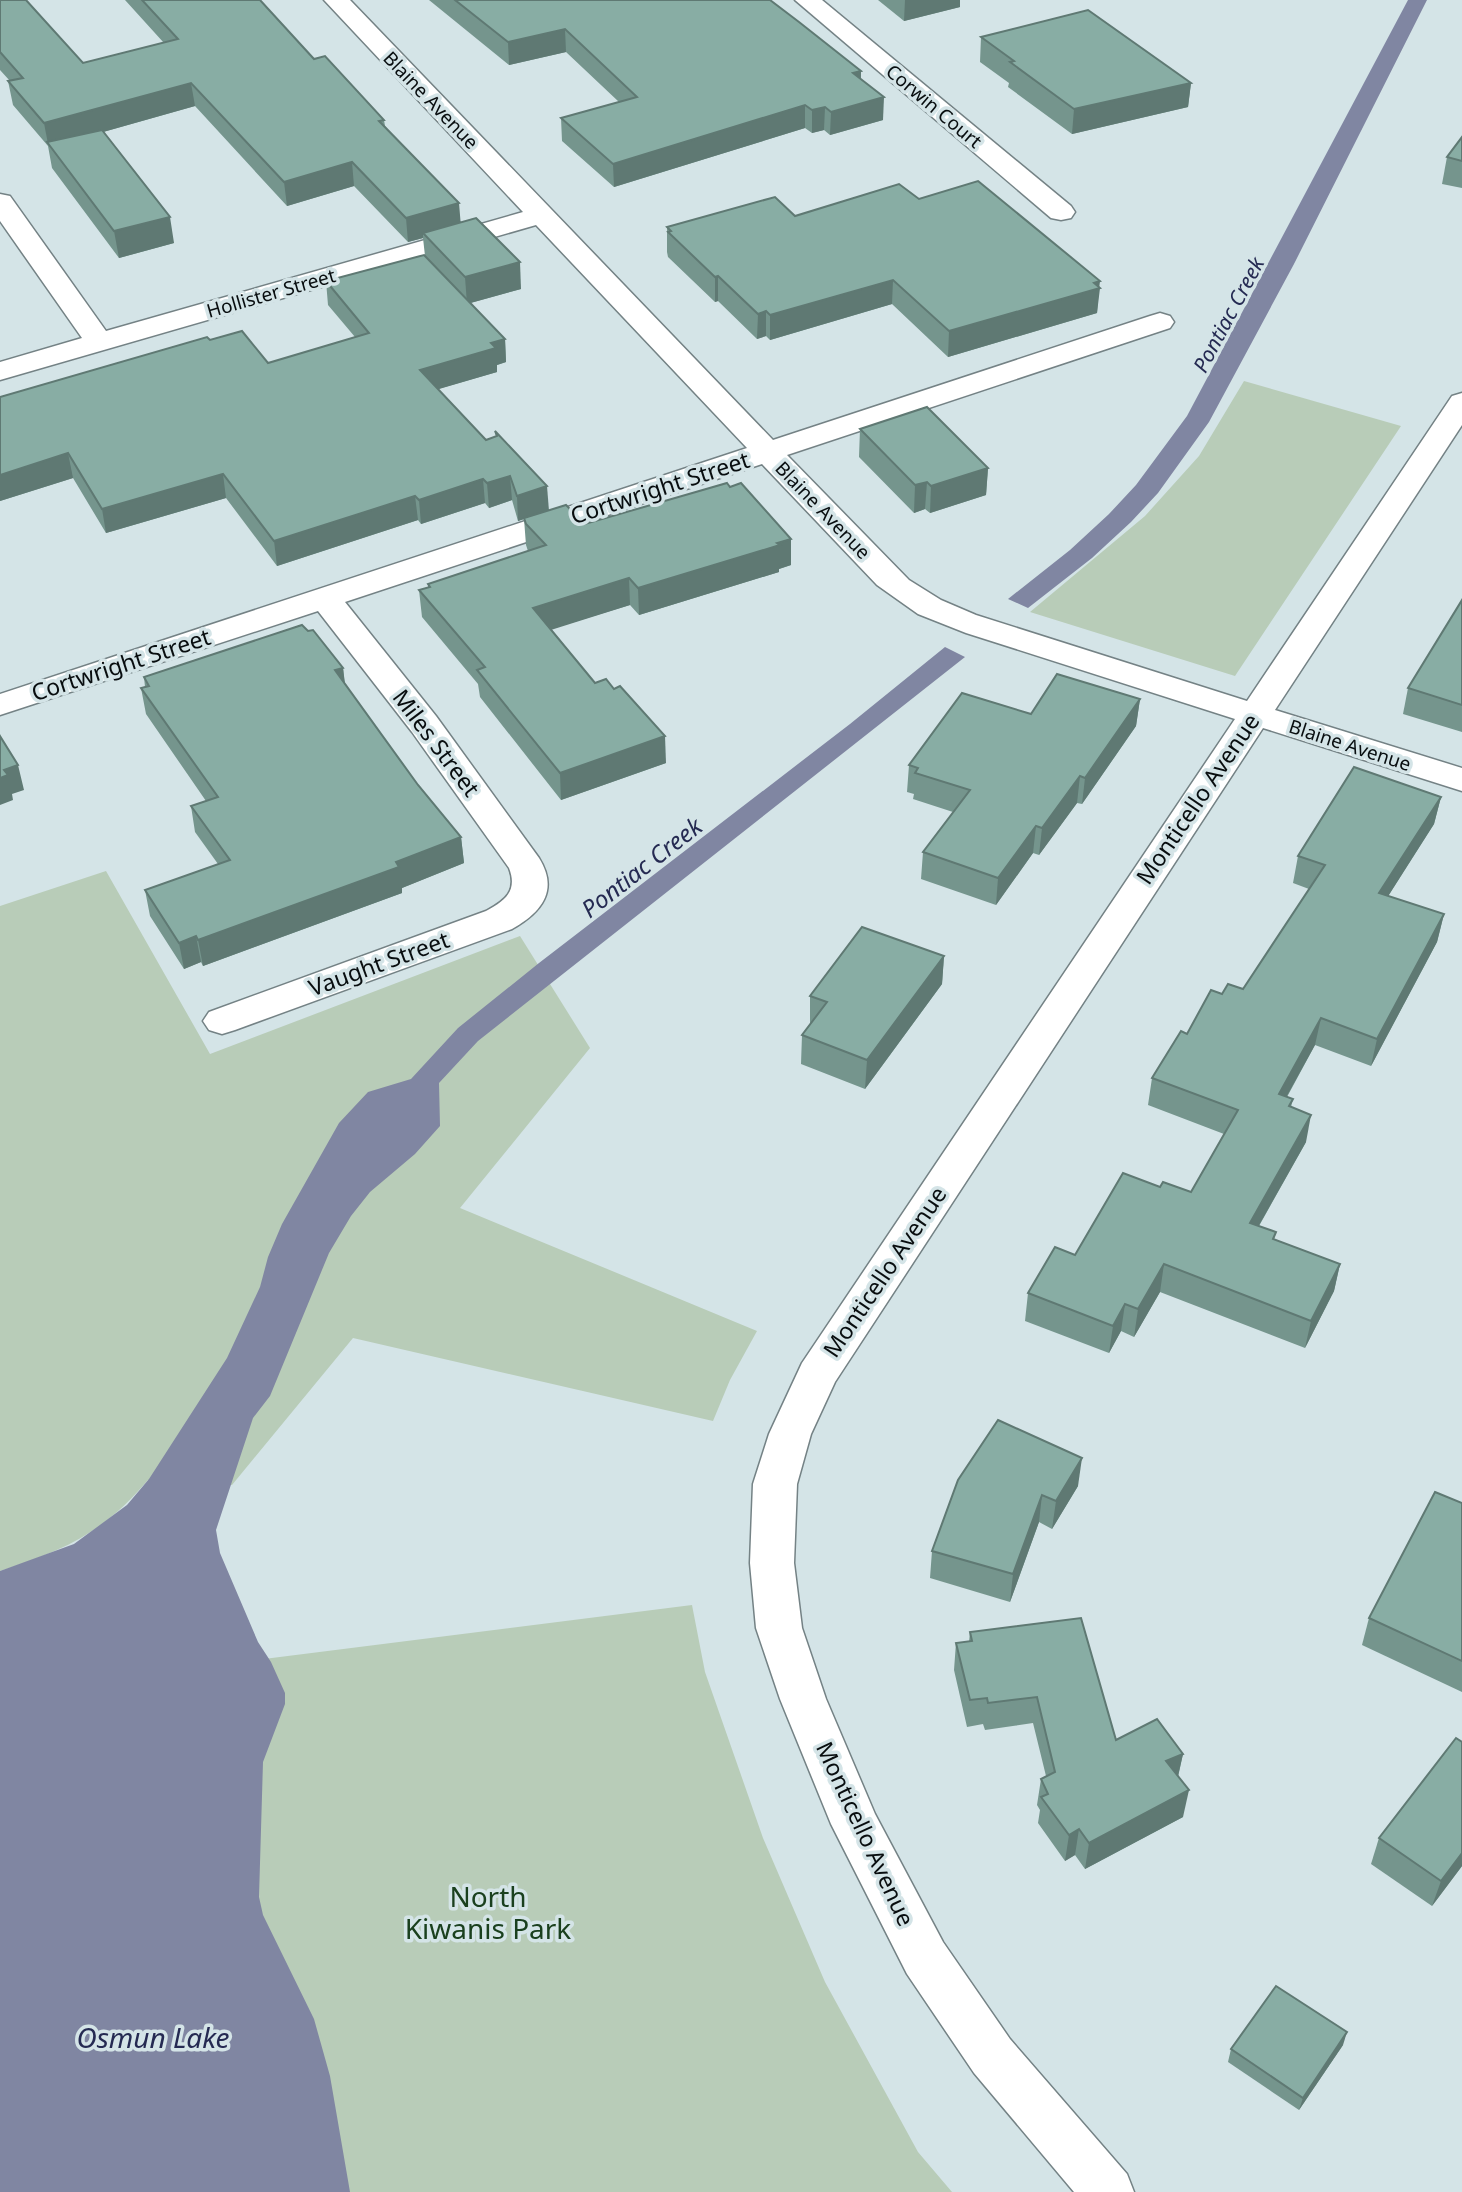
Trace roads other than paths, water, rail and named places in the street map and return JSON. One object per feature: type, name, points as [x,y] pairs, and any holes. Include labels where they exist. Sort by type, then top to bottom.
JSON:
[{"type":"street","name":"Blaine Avenue","points":[[336,0],[888,578],[908,595],[931,608],[977,626],[1462,780]]},
{"type":"street","name":"Corwin Court","points":[[807,0],[1061,212]]},
{"type":"street","points":[[0,202],[99,342]]},
{"type":"street","name":"Hollister Street","points":[[0,371],[541,215]]},
{"type":"street","name":"Cortwright Street","points":[[0,705],[1160,322]]},
{"type":"street","name":"Monticello Avenue","points":[[1108,2192],[985,2045],[925,1958],[855,1824],[803,1699],[779,1628],[772,1563],[775,1484],[790,1434],[817,1375],[1462,402]]},
{"type":"street","name":"Miles Street","points":[[325,598],[424,724],[526,866],[532,880],[528,895]]},
{"type":"street","name":"Vaught Street","points":[[222,1021],[499,920],[516,910],[528,895]]},
{"type":"water","points":[[1408,0],[1427,0],[1294,264],[1209,422],[1158,493],[1092,558],[1028,608],[1008,599],[1070,550],[1109,514],[1136,485],[1187,416]]},
{"type":"water","name":"Osmun Lake","points":[[945,647],[965,657],[478,1041],[439,1083],[440,1126],[415,1154],[370,1192],[351,1216],[329,1253],[270,1396],[253,1418],[216,1530],[220,1553],[258,1642],[271,1662],[285,1693],[285,1704],[263,1762],[259,1897],[263,1915],[314,2019],[330,2076],[350,2192],[0,2192],[0,1571],[74,1544],[127,1505],[149,1479],[227,1358],[260,1287],[268,1257],[282,1224],[339,1123],[368,1092],[411,1079],[458,1028],[850,724]]},
{"type":"water label","name":"Pontiac Creek","points":[[1229,315]]},
{"type":"water label","name":"Pontiac Creek","points":[[642,868]]},
{"type":"park label","name":"North Kiwanis Park","points":[[488,1913]]}]
